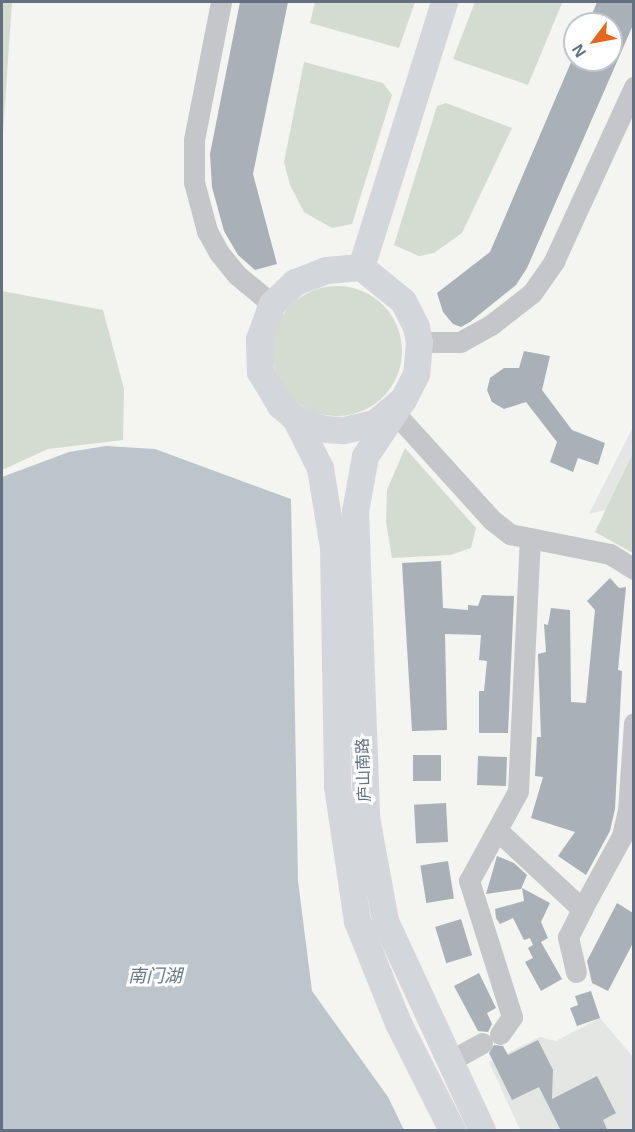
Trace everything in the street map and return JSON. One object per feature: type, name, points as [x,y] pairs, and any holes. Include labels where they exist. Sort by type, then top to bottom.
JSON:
[{"type":"main road","points":[[361,267],[444,2]]},
{"type":"main road","points":[[361,267],[403,301],[419,342],[416,374],[399,406],[374,423],[343,430],[324,429],[295,418],[280,405],[261,372],[259,339],[272,304],[295,282],[326,270],[361,267]]},
{"type":"main road","name":"庐山南路","points":[[399,406],[365,456],[355,511],[366,817],[385,921],[448,1062],[482,1131]]},
{"type":"main road","name":"庐山南路","points":[[295,418],[320,468],[333,547],[338,786],[357,921],[398,1023],[452,1131]]},
{"type":"street","points":[[221,2],[194,139],[194,182],[207,231],[220,254],[272,304]]},
{"type":"street","points":[[419,342],[460,342],[492,324],[532,293],[554,261],[633,87]]},
{"type":"street","points":[[399,406],[492,520],[510,534],[610,554],[633,569]]},
{"type":"street","points":[[448,1062],[491,1038],[512,1017],[469,881],[478,860],[498,831],[518,791],[530,538]]},
{"type":"street","points":[[576,972],[568,937],[622,836],[628,811],[633,723]]},
{"type":"street","points":[[498,831],[582,909]]},
{"type":"shaded area","points":[[2,2],[12,2],[2,147]]},
{"type":"shaded area","points":[[315,2],[415,2],[399,48],[310,23]]},
{"type":"shaded area","points":[[475,2],[562,3],[528,85],[453,59]]},
{"type":"shaded area","points":[[304,62],[383,83],[392,95],[352,224],[332,228],[304,212],[290,185],[284,162]]},
{"type":"shaded area","points":[[446,103],[512,128],[462,233],[434,253],[419,256],[394,245],[437,106]]},
{"type":"shaded area","points":[[337,286],[362,291],[383,305],[397,326],[402,351],[397,376],[383,397],[362,411],[337,416],[312,411],[291,397],[277,376],[272,351],[277,326],[291,305],[312,291]]},
{"type":"shaded area","points":[[2,291],[103,310],[124,389],[123,440],[48,449],[2,470]]},
{"type":"shaded area","points":[[633,427],[633,503],[589,514]]},
{"type":"shaded area","points":[[405,448],[476,528],[471,548],[450,555],[392,558],[386,522],[387,490]]},
{"type":"shaded area","points":[[633,453],[633,553],[595,532]]},
{"type":"shaded area","points":[[600,1018],[633,1057],[633,1130],[520,1130],[489,1062],[540,1037],[556,1041]]},
{"type":"water","name":"南门湖","points":[[106,446],[155,449],[291,499],[298,881],[312,991],[388,1097],[404,1130],[2,1130],[2,477],[69,452]]},
{"type":"building","points":[[240,2],[288,2],[253,174],[277,264],[255,270],[238,255],[224,231],[212,187],[210,154]]},
{"type":"building","points":[[597,2],[633,2],[633,25],[623,48],[623,12],[593,12]]},
{"type":"building","points":[[567,72],[612,72],[527,268],[516,285],[470,322],[461,327],[453,324],[443,312],[437,293],[490,252]]},
{"type":"building","points":[[524,351],[550,356],[542,390],[572,430],[605,443],[598,465],[578,458],[573,472],[550,462],[557,442],[526,402],[504,409],[492,402],[487,390],[490,378],[504,368],[519,368]]},
{"type":"building","points":[[441,561],[443,608],[468,610],[468,605],[478,606],[482,595],[514,596],[508,733],[479,733],[479,691],[484,691],[487,661],[479,660],[481,635],[445,634],[447,730],[412,731],[402,563]]},
{"type":"building","points":[[610,578],[619,588],[626,587],[618,670],[622,671],[615,809],[610,831],[586,875],[558,856],[575,832],[531,818],[543,777],[535,776],[537,737],[541,737],[538,654],[546,652],[544,624],[548,625],[551,608],[570,610],[571,702],[586,703],[595,610],[587,601]]},
{"type":"building","points":[[413,755],[441,755],[441,781],[413,781]]},
{"type":"building","points":[[478,756],[507,757],[506,786],[477,785]]},
{"type":"building","points":[[446,803],[448,842],[416,844],[414,805]]},
{"type":"building","points":[[497,856],[514,863],[527,875],[521,889],[486,894]]},
{"type":"building","points":[[448,861],[454,899],[426,903],[420,865]]},
{"type":"building","points":[[522,888],[550,903],[541,922],[548,938],[541,942],[562,979],[541,991],[525,962],[533,958],[528,948],[533,945],[530,938],[524,940],[513,918],[500,924],[496,918],[495,909],[524,901]]},
{"type":"building","points":[[617,903],[633,913],[633,943],[608,991],[592,983],[587,961]]},
{"type":"building","points":[[461,919],[472,955],[446,963],[435,927]]},
{"type":"building","points":[[479,973],[496,1008],[487,1013],[492,1024],[488,1032],[478,1031],[454,986]]},
{"type":"building","points":[[591,991],[600,1018],[577,1026],[570,1008],[578,1005],[575,996]]},
{"type":"building","points":[[538,1040],[553,1070],[552,1099],[597,1076],[616,1113],[603,1120],[608,1131],[561,1131],[539,1087],[512,1100],[489,1053],[494,1045],[503,1046],[508,1055]]}]
